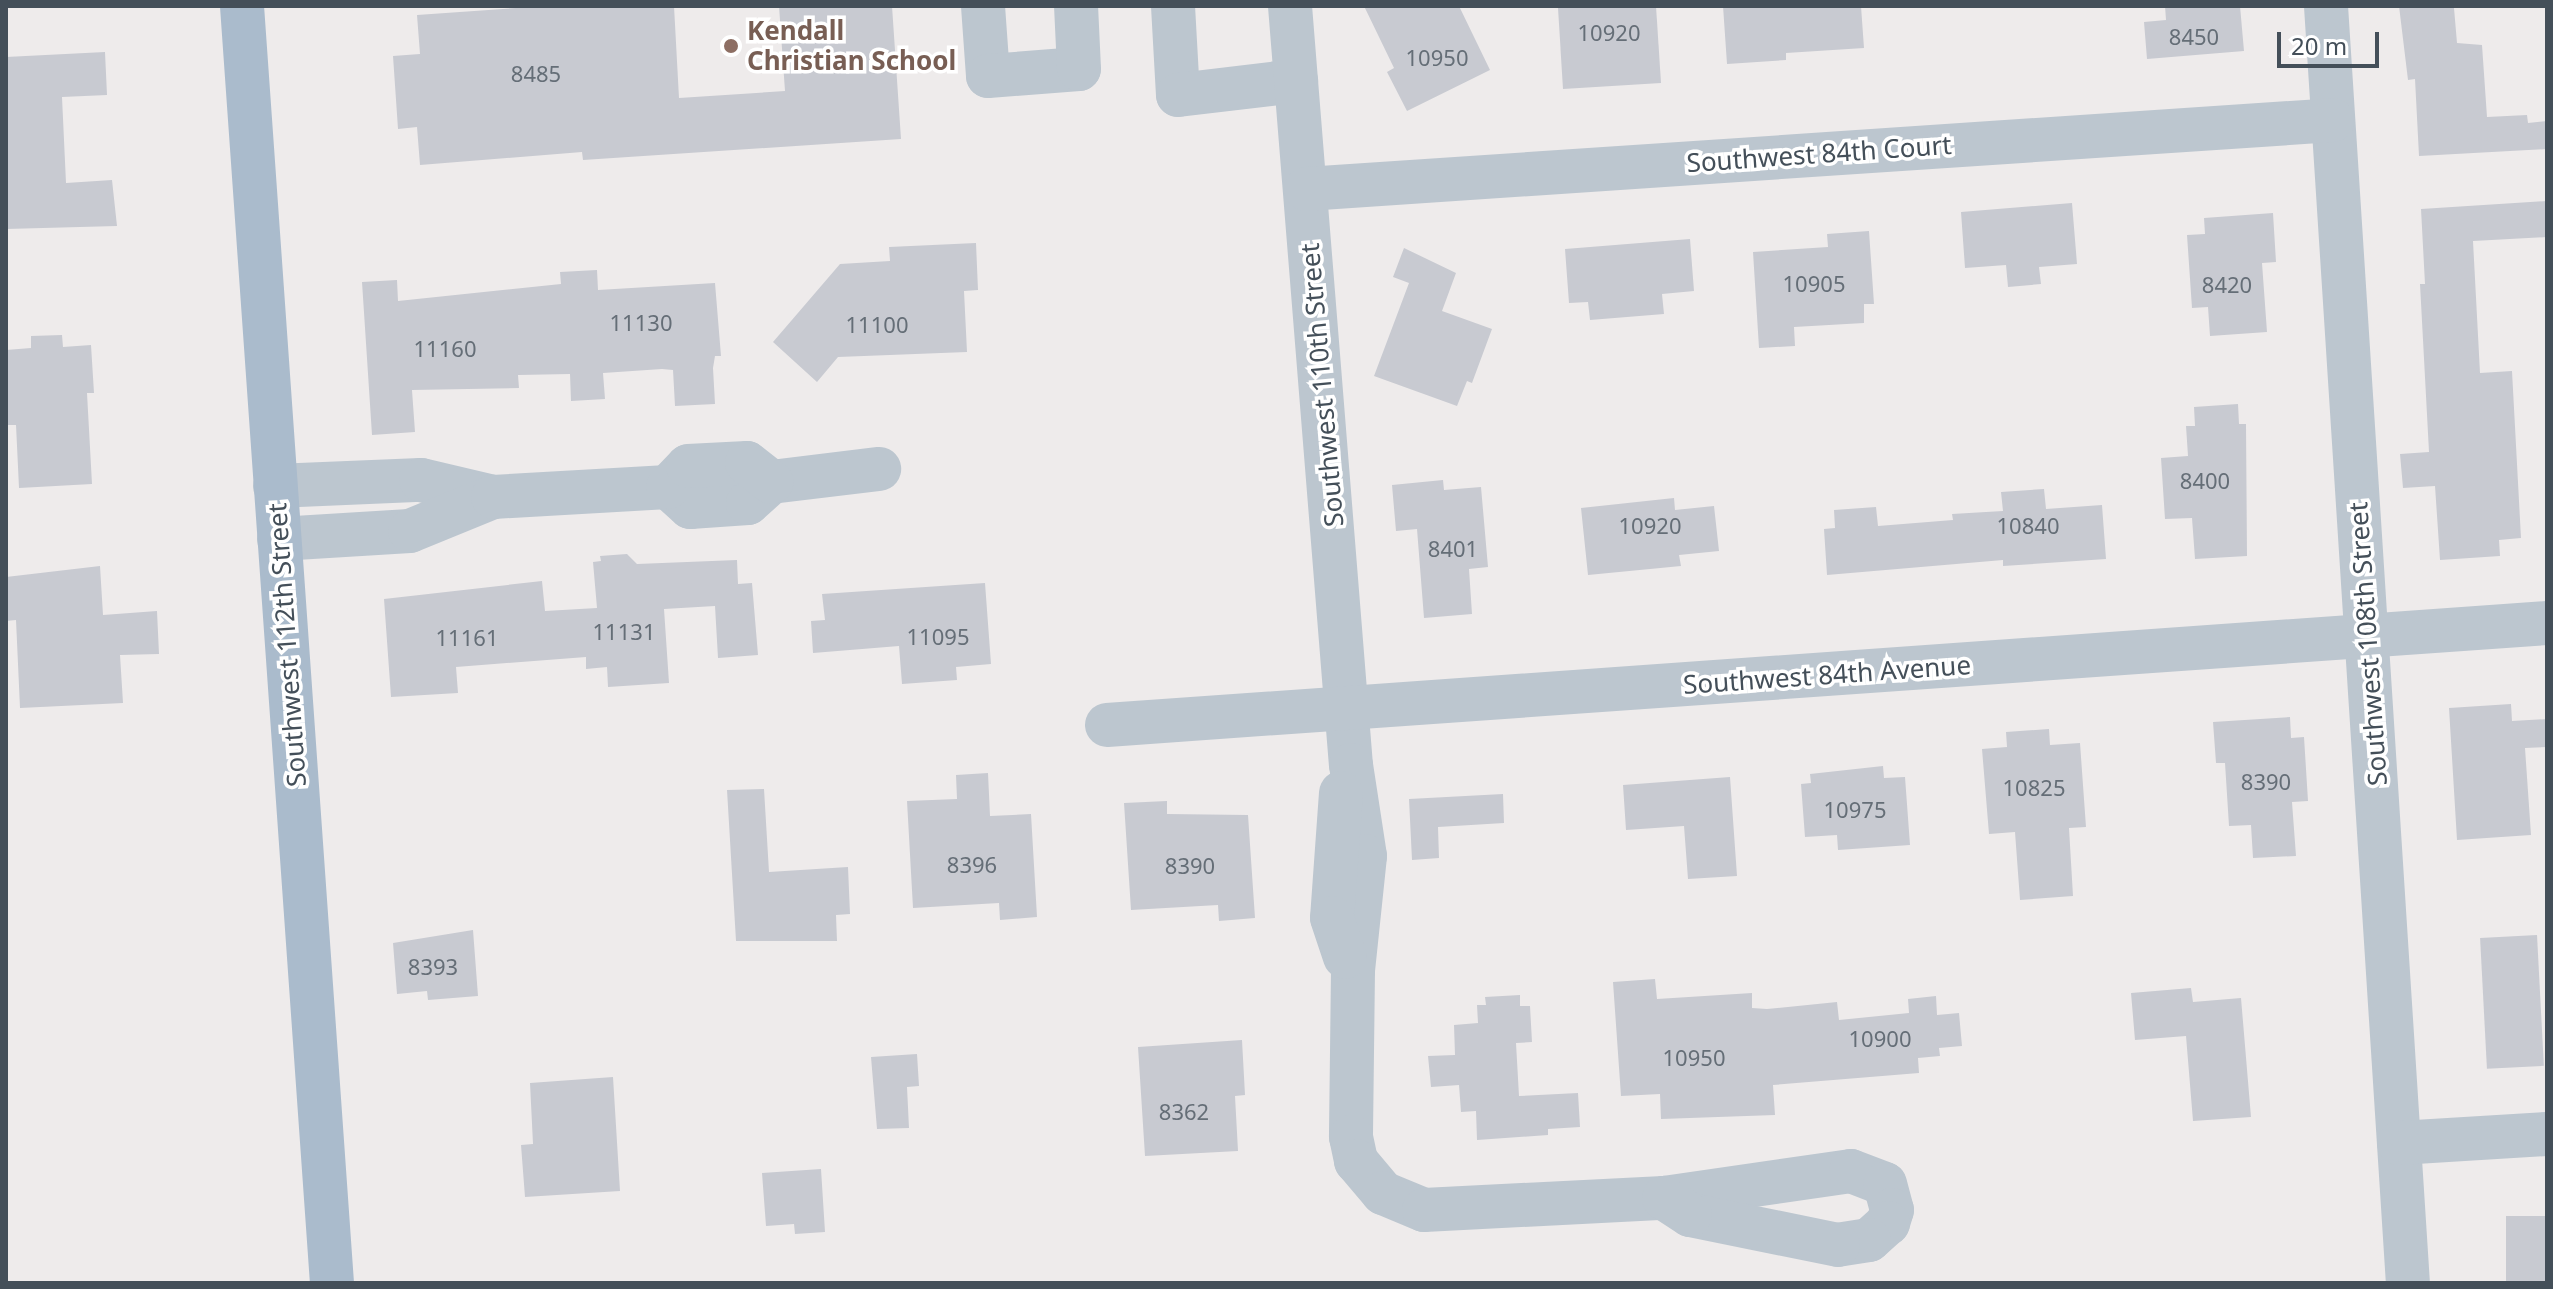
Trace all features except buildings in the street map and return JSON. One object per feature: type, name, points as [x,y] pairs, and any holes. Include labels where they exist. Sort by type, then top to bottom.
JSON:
[{"type":"main road","name":"Southwest 112th Street","points":[[242,6],[332,1283]]},
{"type":"street","points":[[983,6],[988,76],[1079,69],[1076,6]]},
{"type":"street","points":[[1173,6],[1178,95],[1296,81]]},
{"type":"street","name":"Southwest 110th Street","points":[[1290,6],[1349,710],[1351,765],[1365,856],[1353,970],[1351,1137],[1366,1178],[1383,1193],[1424,1210],[1664,1198]]},
{"type":"street","name":"Southwest 108th Street","points":[[2326,6],[2408,1283]]},
{"type":"street","name":"Southwest 84th Court","points":[[1306,189],[2333,120]]},
{"type":"street","points":[[275,486],[421,480],[493,497],[668,487],[690,507],[748,503],[771,482],[879,469]]},
{"type":"street","points":[[279,539],[410,531],[493,497]]},
{"type":"street","name":"Southwest 84th Avenue","points":[[1107,725],[2547,623]]},
{"type":"street","points":[[2399,1143],[2547,1134]]},
{"type":"place","name":"Kendall Christian School","points":[[731,46]]}]
